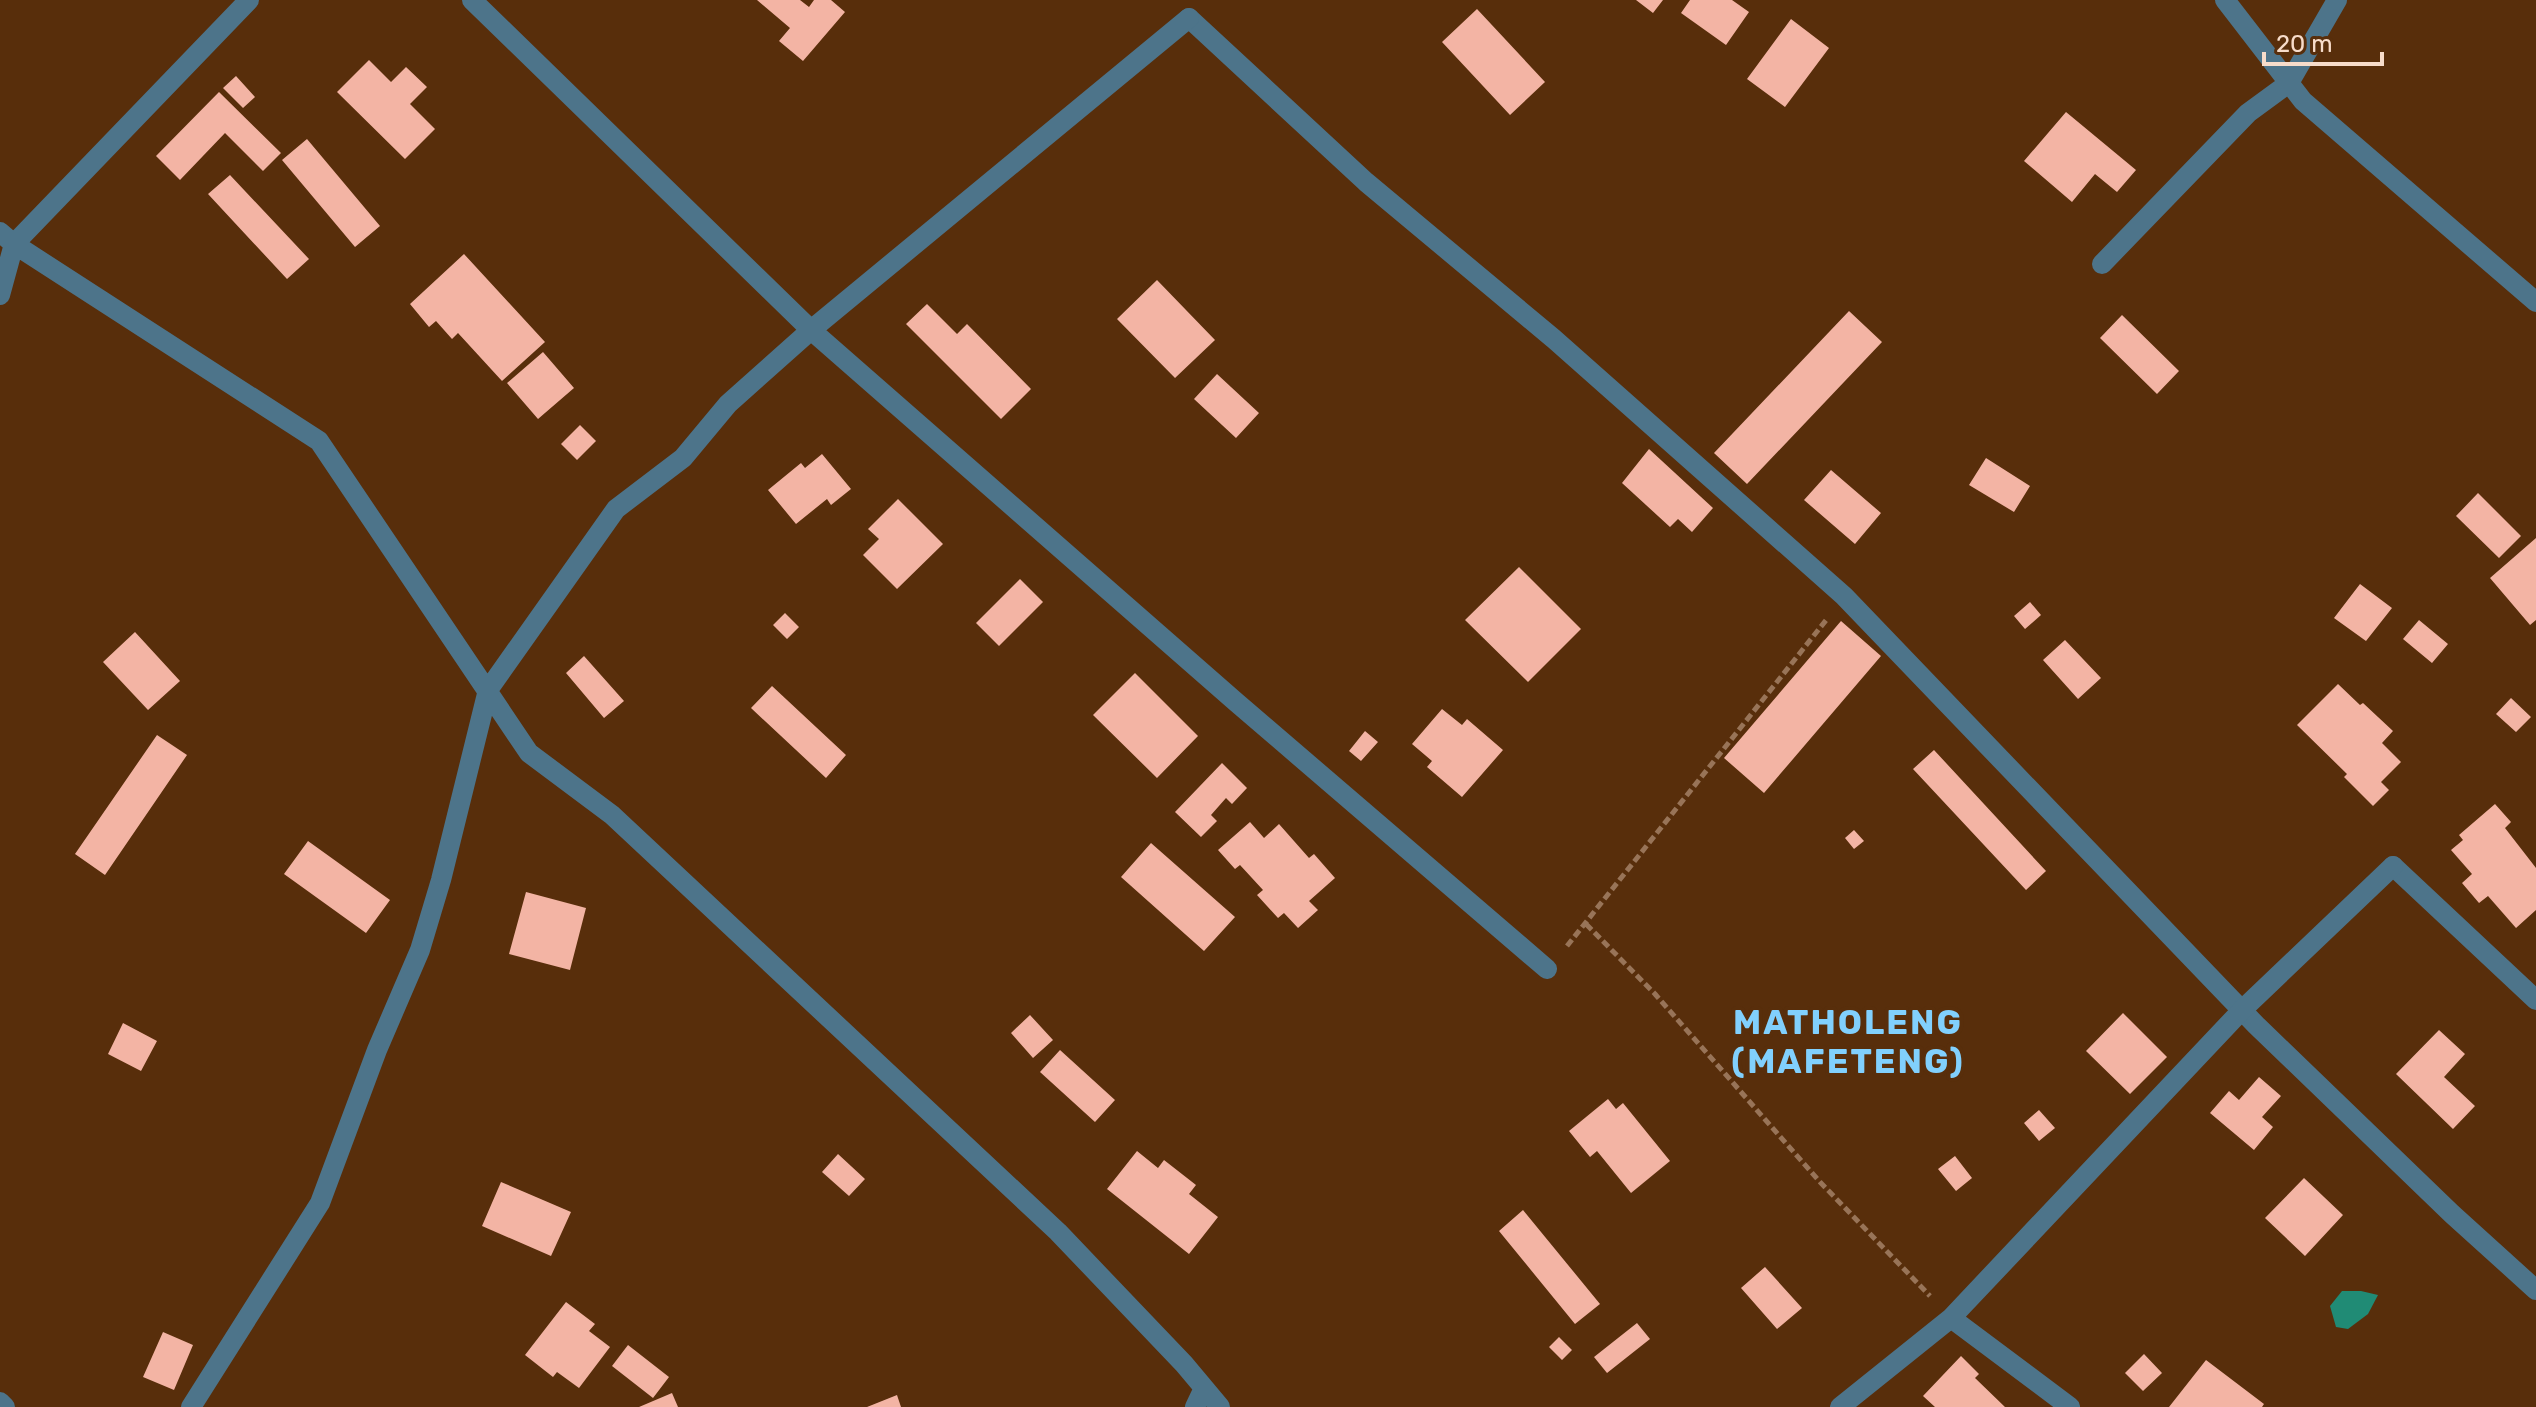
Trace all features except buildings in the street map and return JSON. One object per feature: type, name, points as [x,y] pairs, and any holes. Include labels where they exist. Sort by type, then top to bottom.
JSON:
[{"type":"street","points":[[0,295],[7,238],[249,0]]},
{"type":"street","points":[[472,0],[811,330],[1547,969]]},
{"type":"street","points":[[2225,0],[2303,101],[2536,302]]},
{"type":"street","points":[[2102,264],[2248,113],[2289,83],[2337,0]]},
{"type":"street","points":[[191,1407],[320,1203],[377,1050],[420,950],[441,880],[488,690],[616,509],[683,458],[728,404],[811,330],[1189,18],[1366,182],[1554,339],[1844,596],[2242,1010],[2452,1214],[2536,1290]]},
{"type":"street","points":[[7,238],[319,441],[529,753],[612,815],[1058,1232],[1220,1407]]},
{"type":"street","points":[[1840,1407],[1951,1318],[2242,1010],[2393,866],[2536,1000]]},
{"type":"street","points":[[1951,1318],[2070,1407]]},
{"type":"street","points":[[1195,1407],[1204,1388]]},
{"type":"street","points":[[0,1402],[5,1407]]},
{"type":"path","points":[[1547,969],[1586,924],[1844,596]]},
{"type":"path","points":[[1586,924],[1655,994],[1820,1182],[1951,1318]]},
{"type":"water","points":[[2342,1291],[2378,1295],[2368,1314],[2348,1329],[2336,1327],[2330,1306]]},
{"type":"district","name":"MATHOLENG (MAFETENG)","points":[[1848,1042]]}]
